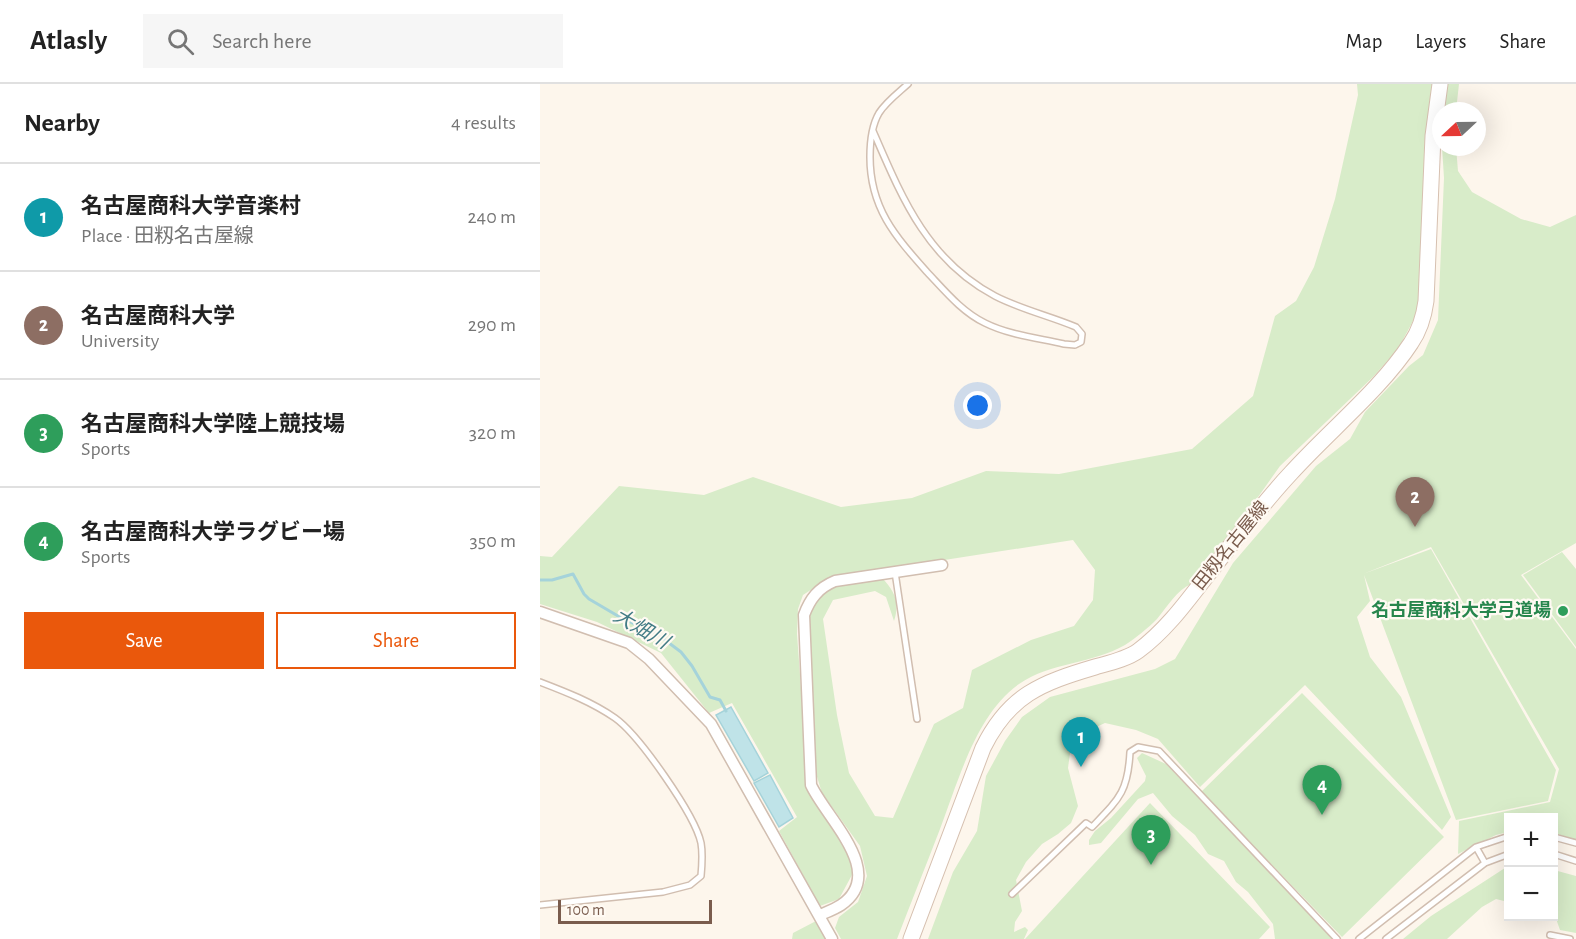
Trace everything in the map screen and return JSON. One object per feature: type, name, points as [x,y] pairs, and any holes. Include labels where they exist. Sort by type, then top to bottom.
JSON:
[{"type":"main road","name":"田籾名古屋線","points":[[911,939],[983,748],[991,730],[1003,714],[1024,695],[1062,677],[1135,653],[1157,636],[1183,607],[1254,515],[1412,343],[1423,320],[1426,301],[1433,136],[1440,84]]},
{"type":"street","points":[[820,915],[840,905],[850,896],[858,882],[858,864],[851,847],[817,798],[811,785],[804,615],[808,604],[825,585],[847,579],[942,566]]},
{"type":"street","points":[[540,612],[629,643],[649,659],[711,724],[832,939]]},
{"type":"lane","points":[[873,131],[909,211],[948,263],[967,279],[996,297],[1076,327],[1082,334],[1081,342],[1075,345],[1064,344],[1002,330],[971,315],[952,299],[893,232],[877,203],[870,170],[870,150],[873,131],[878,116],[883,108],[908,84]]},
{"type":"lane","points":[[895,572],[917,719]]},
{"type":"lane","points":[[540,682],[566,691],[617,720],[655,762],[679,799],[696,830],[701,844],[702,859],[701,876],[690,885],[663,892],[540,905]]},
{"type":"lane","points":[[1012,894],[1086,823],[1092,827],[1119,799],[1129,773],[1130,752],[1138,747],[1159,751],[1337,939]]},
{"type":"lane","points":[[1558,838],[1576,843]]},
{"type":"lane","points":[[1359,939],[1476,848],[1504,839]]},
{"type":"lane","points":[[1476,848],[1485,863]]},
{"type":"lane","points":[[1558,855],[1576,861]]},
{"type":"lane","points":[[1386,939],[1485,863],[1504,856]]},
{"type":"lane","points":[[1550,935],[1570,939]]},
{"type":"green space","points":[[1357,84],[1434,84],[1425,135],[1423,244],[1419,304],[1398,349],[1373,377],[1280,466],[1191,584],[1177,595],[1150,626],[1125,645],[1112,651],[1031,677],[1004,697],[991,713],[970,750],[897,939],[841,939],[835,928],[839,917],[858,902],[867,876],[860,846],[822,793],[814,767],[807,620],[815,598],[833,584],[882,578],[895,598],[894,621],[886,597],[875,591],[833,600],[823,619],[837,715],[849,773],[875,816],[893,818],[934,724],[963,708],[972,670],[1031,640],[1074,626],[1093,600],[1095,570],[1073,540],[829,578],[803,595],[798,609],[797,634],[808,784],[818,807],[848,853],[853,873],[839,899],[820,906],[779,831],[797,817],[732,703],[709,713],[661,653],[597,622],[540,604],[540,556],[552,557],[619,486],[704,495],[753,477],[841,507],[912,498],[986,471],[1059,474],[1192,449],[1253,396],[1275,316],[1296,301],[1314,267],[1335,199],[1358,95]]},
{"type":"green space","points":[[1448,84],[1459,84],[1457,102],[1445,102]]},
{"type":"green space","points":[[1443,156],[1457,156],[1458,171],[1472,192],[1521,219],[1550,227],[1576,215],[1576,543],[1521,575],[1576,649],[1576,840],[1558,834],[1558,813],[1504,813],[1504,833],[1458,854],[1459,821],[1550,802],[1559,769],[1431,547],[1363,574],[1431,549],[1556,770],[1548,801],[1456,820],[1364,575],[1370,601],[1357,617],[1370,657],[1401,697],[1451,817],[1442,830],[1305,685],[1200,787],[1158,739],[1136,730],[1105,723],[1085,732],[1074,742],[1070,753],[1068,768],[1078,806],[1071,823],[1042,844],[1026,862],[1016,880],[1022,911],[1015,922],[1014,932],[1025,927],[1028,930],[1024,939],[928,939],[953,872],[977,831],[986,776],[1005,741],[1022,717],[1050,697],[1155,669],[1175,659],[1233,563],[1316,466],[1350,439],[1365,412],[1409,366],[1423,355],[1438,320],[1444,178]]},
{"type":"green space","name":"名古屋商科大学弓道場","points":[[1562,552],[1576,569],[1576,647],[1523,575]]},
{"type":"green space","points":[[1302,693],[1444,837],[1342,937],[1201,792]]},
{"type":"green space","points":[[1142,753],[1166,764],[1333,939],[1275,939],[1273,924],[1248,892],[1236,882],[1224,861],[1208,854],[1195,835],[1172,816],[1153,793],[1138,799],[1101,843],[1089,845],[1089,840],[1095,831],[1111,818],[1145,781],[1146,776],[1137,758]]},
{"type":"green space","points":[[1150,803],[1270,927],[1259,939],[1025,939]]},
{"type":"green space","points":[[1504,869],[1504,901],[1496,899],[1482,907],[1447,939],[1403,939],[1431,916]]},
{"type":"green space","points":[[1558,871],[1576,876],[1576,933],[1560,930],[1557,921]]},
{"type":"green space","points":[[816,921],[826,939],[792,939],[793,933]]},
{"type":"water","points":[[731,707],[768,773],[754,781],[716,715]]},
{"type":"water","points":[[770,775],[793,818],[779,827],[754,783]]},
{"type":"waterway","name":"大畑川","points":[[540,580],[552,580],[573,574],[589,599],[661,637],[681,652],[710,697],[720,700],[726,711]]},
{"type":"place","name":"名古屋商科大学","points":[[1415,527]]},
{"type":"place","name":"名古屋商科大学弓道場","points":[[1563,611]]},
{"type":"place","name":"名古屋商科大学音楽村","points":[[1081,767]]},
{"type":"place","name":"名古屋商科大学ラグビー場","points":[[1322,815]]},
{"type":"place","name":"名古屋商科大学陸上競技場","points":[[1151,865]]}]
